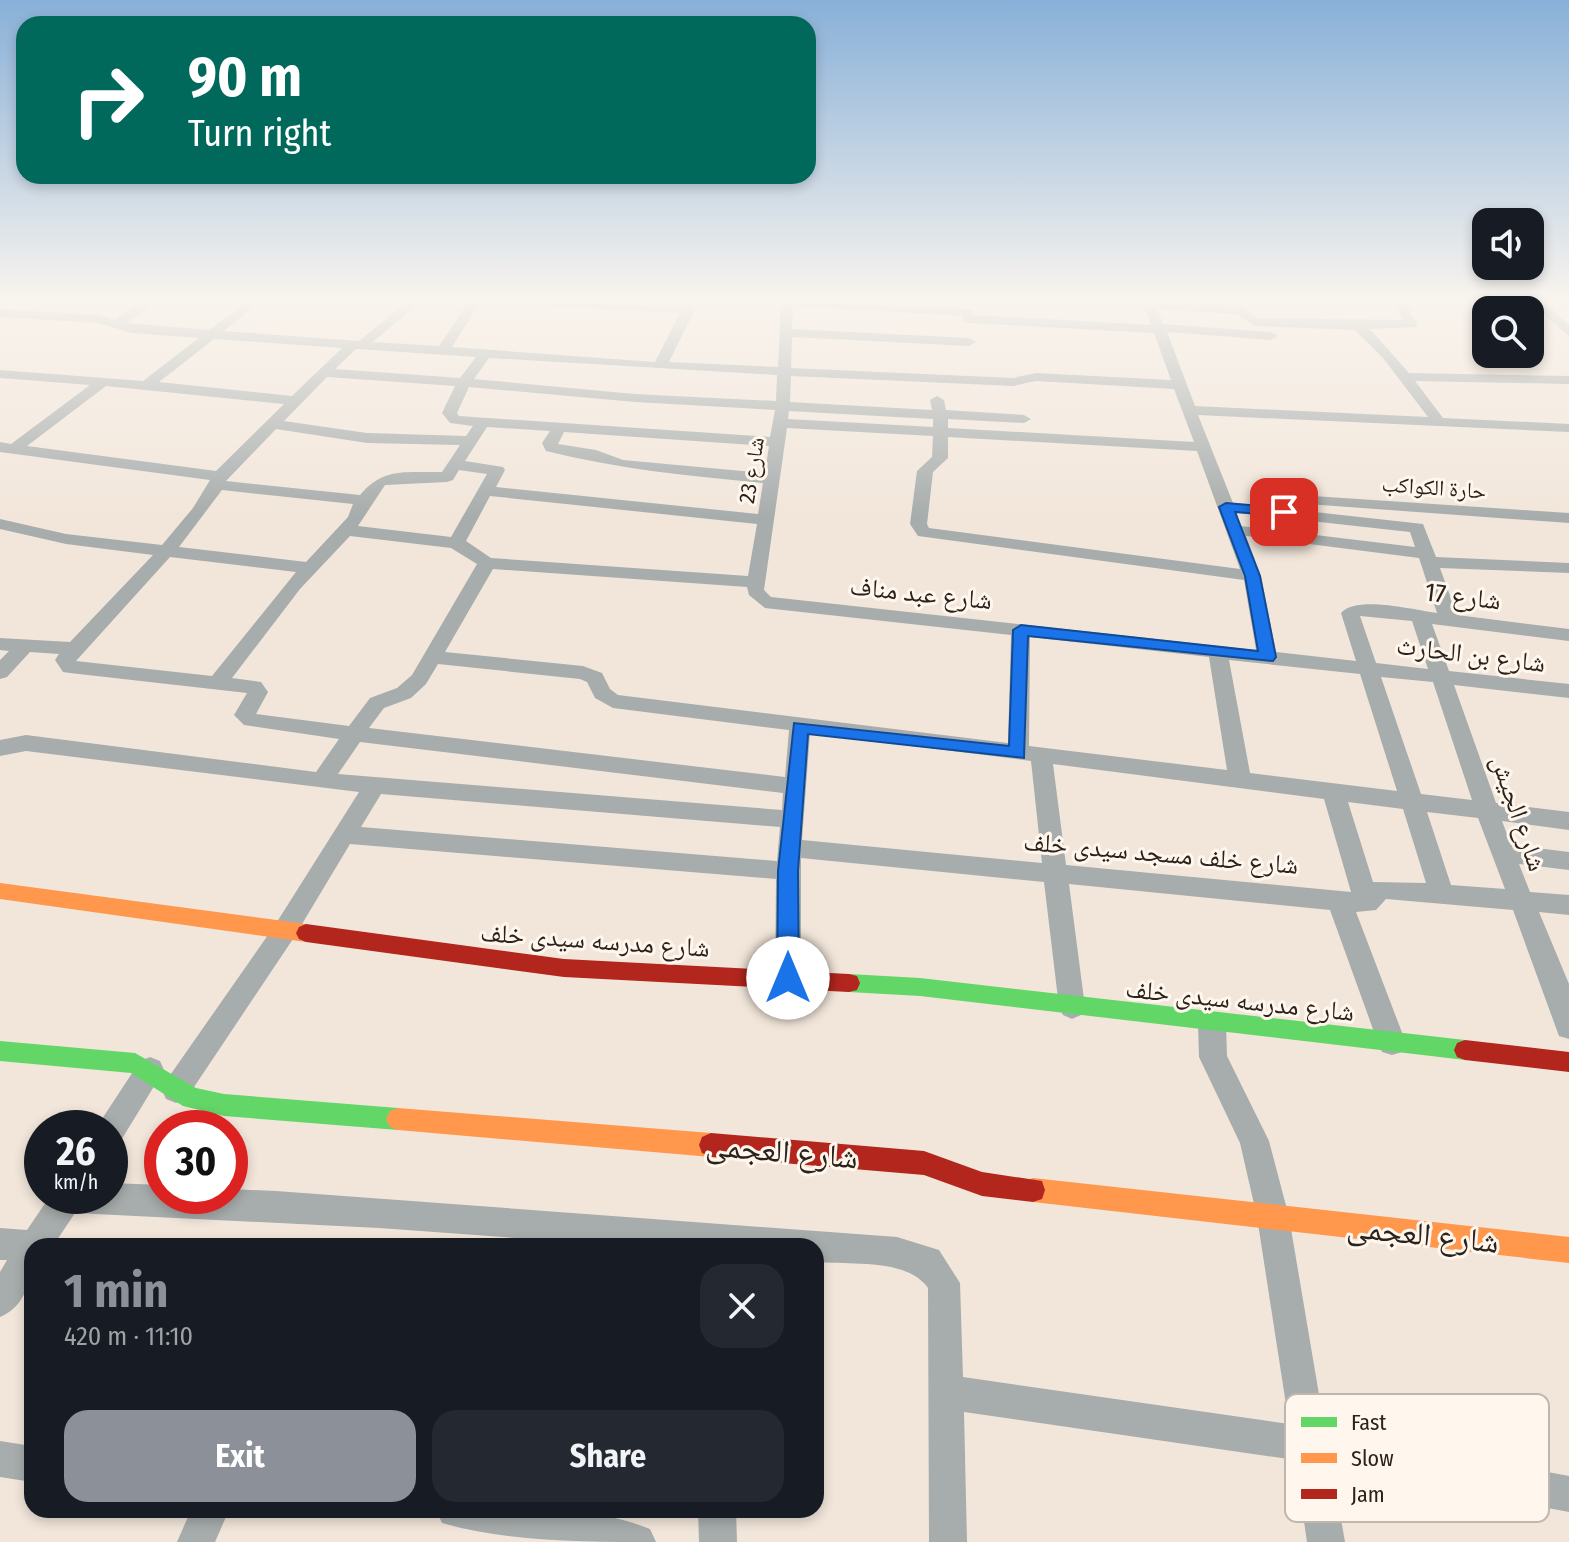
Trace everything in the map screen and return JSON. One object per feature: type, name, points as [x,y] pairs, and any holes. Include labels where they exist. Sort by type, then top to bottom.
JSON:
[{"type":"street","points":[[146,385],[162,373]]},
{"type":"street","points":[[795,786],[251,720],[244,715],[258,690],[218,682],[70,667],[65,660],[166,549],[219,480],[327,373],[635,398],[939,414],[1024,400]]},
{"type":"street","points":[[471,373],[449,416],[483,422],[779,442]]},
{"type":"street","name":"شارع 23","points":[[757,590],[779,442],[785,373]]},
{"type":"street","points":[[806,373],[939,379],[949,373]]},
{"type":"street","points":[[986,373],[1024,400]]},
{"type":"street","points":[[1177,373],[1252,576],[1267,657]]},
{"type":"street","points":[[1400,373],[1439,422]]},
{"type":"street","points":[[3,376],[146,385],[297,401]]},
{"type":"street","points":[[1404,377],[1488,376],[1569,380]]},
{"type":"street","points":[[1025,438],[1024,400],[1036,377],[1182,385]]},
{"type":"street","points":[[939,379],[940,458],[925,471],[918,524],[924,532],[1252,576]]},
{"type":"street","points":[[8,447],[103,382]]},
{"type":"street","points":[[1192,410],[1569,428]]},
{"type":"street","points":[[218,682],[310,568],[356,519],[365,500],[384,478],[442,479],[456,465],[483,422]]},
{"type":"street","points":[[781,423],[1205,447]]},
{"type":"street","points":[[273,424],[367,438],[471,441]]},
{"type":"street","points":[[561,425],[550,443],[551,448],[596,455],[620,464],[773,479]]},
{"type":"street","points":[[8,447],[84,461],[365,500]]},
{"type":"street","points":[[456,465],[496,469],[487,491],[456,543]]},
{"type":"street","points":[[487,491],[766,520]]},
{"type":"street","name":"حارة الكواكب","points":[[1313,515],[1312,501],[1569,518]]},
{"type":"street","points":[[1226,507],[1417,528],[1449,620]]},
{"type":"street","points":[[0,524],[66,539],[310,568]]},
{"type":"street","points":[[322,781],[377,703],[415,685],[487,563],[456,543],[345,530]]},
{"type":"street","points":[[1235,530],[1429,558],[1569,568]]},
{"type":"street","name":"شارع عبد مناف","points":[[487,563],[757,590],[775,604],[1367,668]]},
{"type":"street","name":"شارع 17","points":[[1367,668],[1350,617],[1351,611],[1569,635]]},
{"type":"street","name":"شارع الجيش","points":[[1420,617],[1519,899],[1564,995],[1569,1027]]},
{"type":"street","points":[[1021,630],[1029,755],[1055,873],[1072,1007]]},
{"type":"street","points":[[0,644],[75,649]]},
{"type":"street","points":[[0,672],[25,646]]},
{"type":"street","points":[[1218,652],[1240,781]]},
{"type":"street","points":[[432,657],[577,672],[595,678],[602,693],[613,701],[800,727],[1569,821]]},
{"type":"street","points":[[1367,668],[1442,893]]},
{"type":"street","name":"شارع بن الحارث","points":[[1367,668],[1563,690]]},
{"type":"street","points":[[1563,690],[1569,713]]},
{"type":"street","points":[[788,978],[788,859],[800,727]]},
{"type":"street","points":[[0,748],[26,743],[322,781],[792,819]]},
{"type":"street","points":[[176,1090],[284,932],[375,785]]},
{"type":"street","points":[[1334,793],[1367,903]]},
{"type":"street","name":"شارع خلف مسجد سيدى خلف","points":[[345,835],[1055,873],[1367,903],[1381,889],[1569,905]]},
{"type":"street","points":[[1502,853],[1569,861]]},
{"type":"street","name":"شارع مدرسه سيدى خلف","points":[[0,891],[564,968],[920,987],[1212,1024],[1569,1062]]},
{"type":"street","points":[[1339,900],[1392,1043]]},
{"type":"street","points":[[1212,1024],[1213,1057],[1254,1141],[1273,1217],[1300,1394]]},
{"type":"street","name":"شارع العجمى","points":[[0,1051],[117,1059],[150,1070],[191,1098],[224,1105],[924,1163],[982,1184],[1569,1250]]},
{"type":"street","points":[[124,1110],[150,1070]]},
{"type":"street","points":[[128,1198],[298,1205],[627,1238]]},
{"type":"street","points":[[40,1238],[56,1214]]},
{"type":"street","points":[[0,1244],[24,1247]]},
{"type":"street","points":[[824,1249],[897,1253],[928,1261],[944,1283],[948,1542]]},
{"type":"street","points":[[0,1301],[24,1262]]},
{"type":"street","points":[[947,1392],[1285,1441]]},
{"type":"street","points":[[0,1459],[24,1463]]},
{"type":"street","points":[[1549,1490],[1569,1494]]},
{"type":"street","points":[[196,1542],[206,1518]]},
{"type":"street","points":[[485,1518],[545,1534],[637,1542]]},
{"type":"street","points":[[717,1518],[718,1542]]},
{"type":"street","points":[[1322,1522],[1326,1542]]},
{"type":"traffic: fast","points":[[849,983],[920,987],[1465,1050]]},
{"type":"traffic: fast","points":[[0,1051],[135,1063],[191,1098],[224,1105],[398,1119]]},
{"type":"traffic: slow","points":[[0,891],[306,933]]},
{"type":"traffic: slow","points":[[398,1119],[711,1145]]},
{"type":"traffic: slow","points":[[1033,1190],[1569,1250]]},
{"type":"traffic: jam","points":[[306,933],[564,968],[849,983]]},
{"type":"traffic: jam","points":[[1465,1050],[1569,1062]]},
{"type":"traffic: jam","points":[[711,1145],[924,1163],[982,1184],[1033,1190]]},
{"type":"route","points":[[788,978],[788,871],[800,727],[1018,753],[1021,630],[1267,657],[1252,576],[1226,507],[1284,512]]}]
